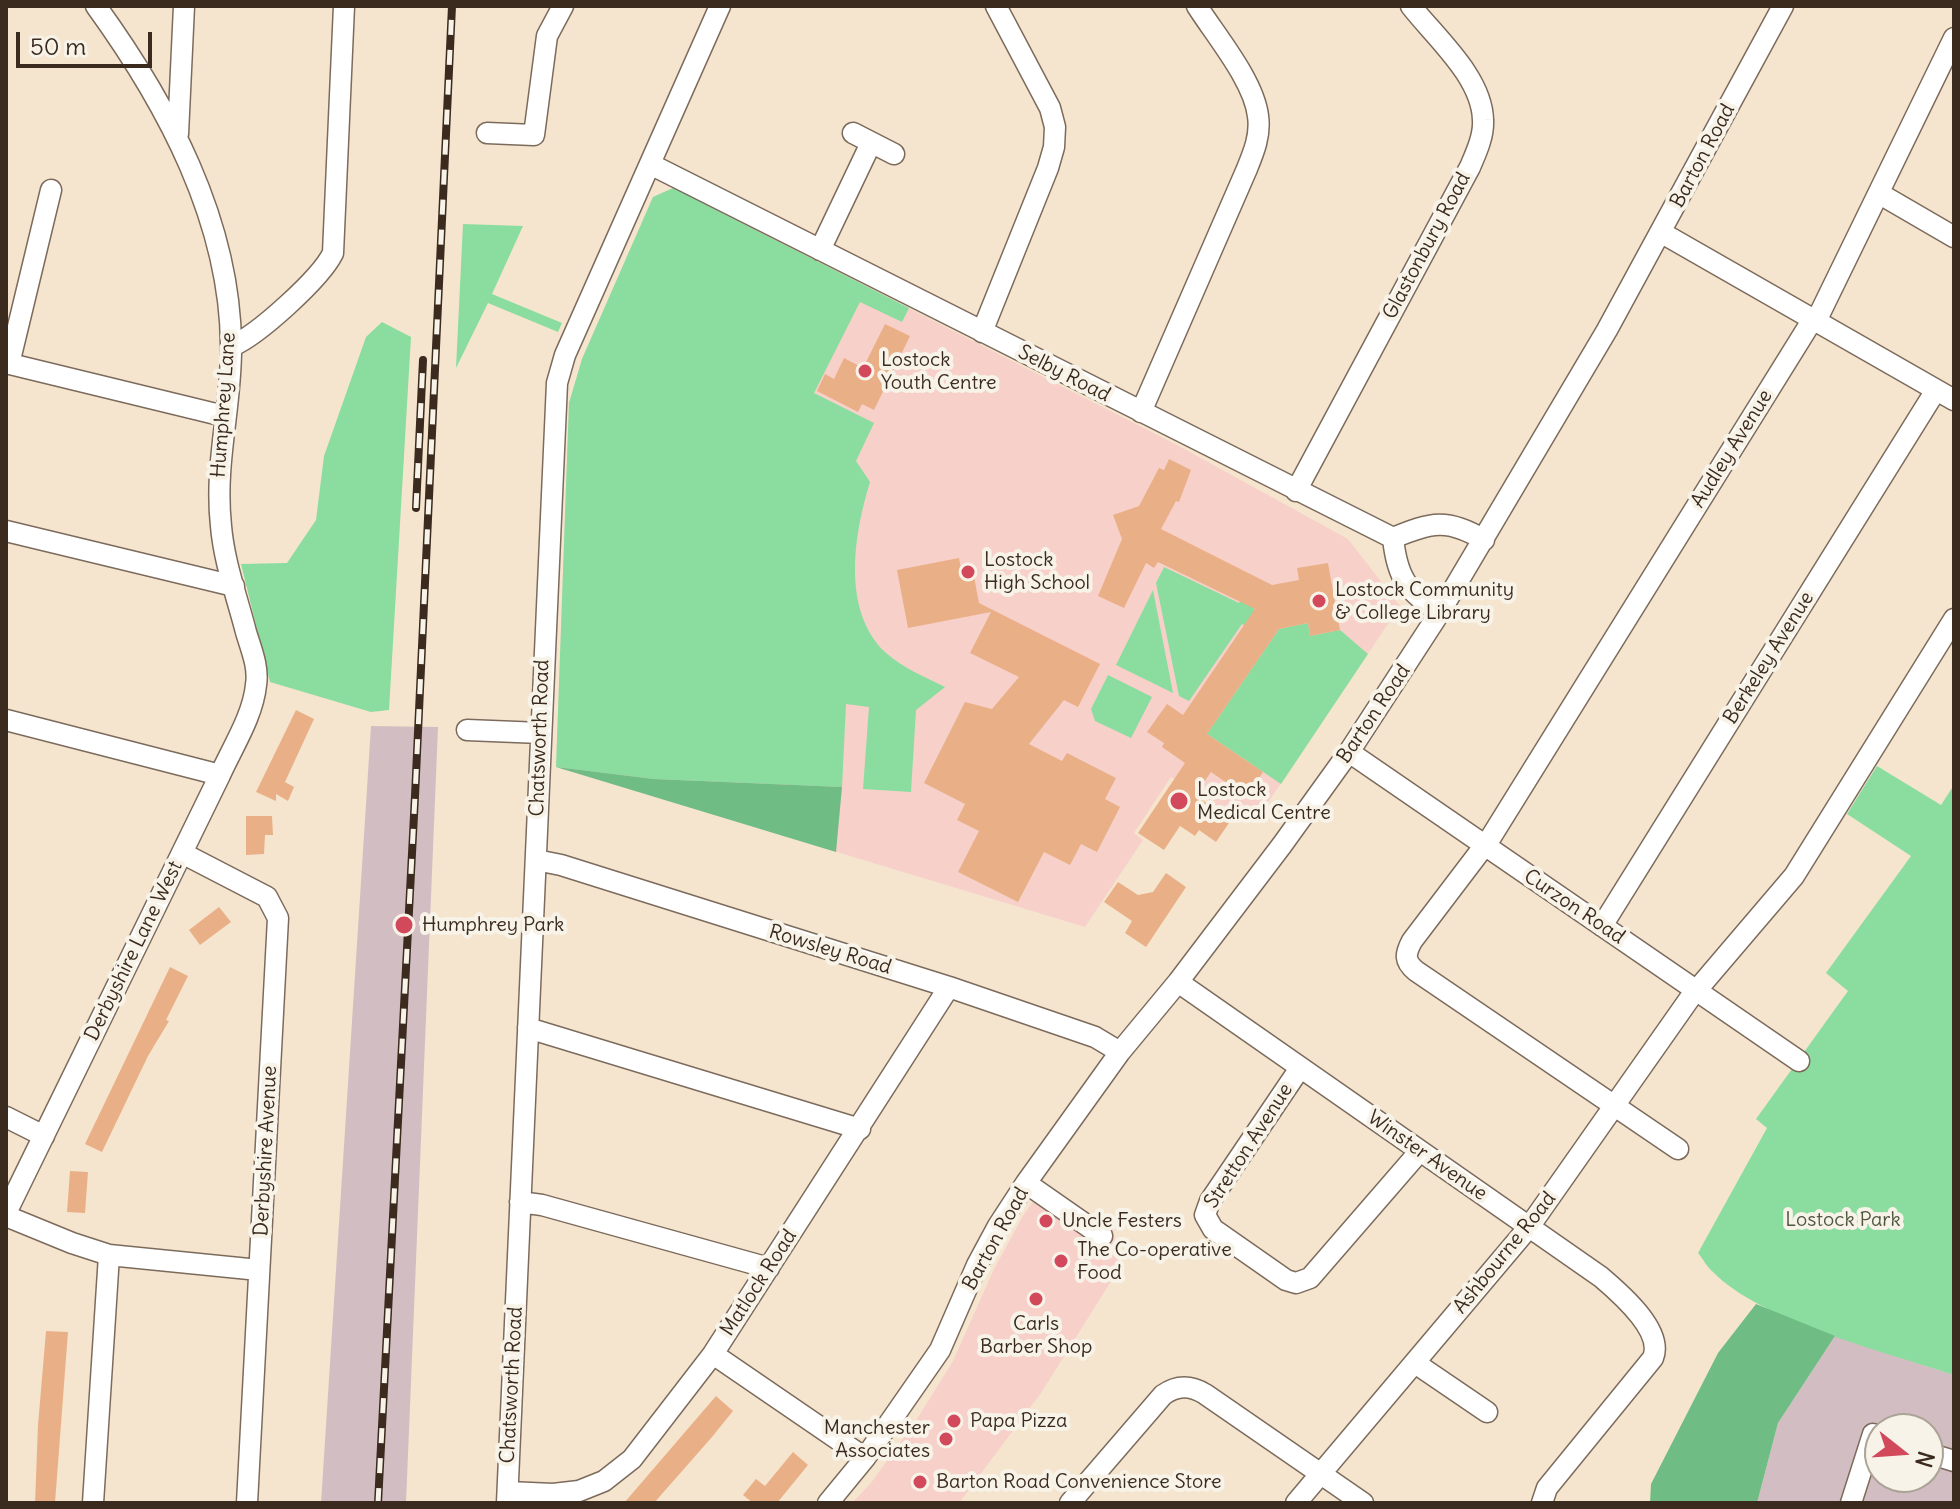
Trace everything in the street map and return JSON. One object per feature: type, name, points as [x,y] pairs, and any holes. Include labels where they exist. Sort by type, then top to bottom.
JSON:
[{"type":"street","name":"Humphrey Lane","points":[[96,6],[150,84],[178,136],[216,244],[226,290],[232,346],[218,495],[225,553],[255,662],[256,687]]},
{"type":"street","points":[[178,136],[184,6]]},
{"type":"street","points":[[232,346],[249,336],[321,272],[333,253],[344,6]]},
{"type":"street","points":[[487,133],[534,135],[544,45],[553,21],[563,6]]},
{"type":"street","name":"Chatsworth Road","points":[[507,1498],[557,383],[565,355],[720,6]]},
{"type":"street","points":[[982,332],[1048,168],[1055,127],[1050,108],[996,6]]},
{"type":"street","points":[[1141,412],[1246,171],[1258,133],[1258,115],[1244,80],[1197,6]]},
{"type":"street","name":"Glastonbury Road","points":[[1296,491],[1480,144],[1484,121],[1479,97],[1470,77],[1411,6]]},
{"type":"street","name":"Barton Road","points":[[828,1503],[865,1458],[940,1350],[977,1265],[1026,1183],[1120,1052],[1178,982],[1282,845],[1349,752],[1440,612],[1662,233],[1783,6]]},
{"type":"street","name":"Audley Avenue","points":[[1615,1106],[1407,963],[1406,954],[1412,941],[1485,845],[1820,313],[1954,38]]},
{"type":"street","points":[[853,133],[894,154]]},
{"type":"street","points":[[820,250],[871,143]]},
{"type":"street","name":"Selby Road","points":[[650,164],[1393,538]]},
{"type":"street","points":[[51,190],[8,364],[224,416]]},
{"type":"street","points":[[1880,194],[1954,237]]},
{"type":"street","points":[[1662,233],[1945,395]]},
{"type":"street","name":"Berkeley Avenue","points":[[1602,926],[1945,395]]},
{"type":"street","points":[[1440,612],[1416,596],[1403,579],[1393,538],[1418,528],[1442,524],[1460,526],[1484,540]]},
{"type":"street","points":[[6,531],[234,586]]},
{"type":"street","name":"Ashbourne Road","points":[[1296,1503],[1529,1227],[1690,998],[1799,869],[1954,619]]},
{"type":"street","name":"Derbyshire Lane West","points":[[6,1214],[220,775],[256,687]]},
{"type":"street","points":[[6,720],[220,775]]},
{"type":"street","points":[[467,730],[541,733]]},
{"type":"street","name":"Curzon Road","points":[[1349,752],[1799,1061]]},
{"type":"street","name":"Derbyshire Avenue","points":[[182,853],[267,897],[278,918],[247,1503]]},
{"type":"street","name":"Rowsley Road","points":[[536,860],[552,862],[949,987],[1095,1037],[1120,1052]]},
{"type":"street","name":"Winster Avenue","points":[[1178,982],[1614,1288],[1643,1320],[1656,1348],[1649,1365],[1547,1488],[1542,1503]]},
{"type":"street","name":"Matlock Road","points":[[507,1498],[579,1491],[604,1481],[632,1459],[713,1354],[949,987]]},
{"type":"street","points":[[528,1028],[860,1129]]},
{"type":"street","name":"Stretton Avenue","points":[[1300,1068],[1210,1201],[1205,1215],[1213,1229],[1286,1280],[1296,1283],[1310,1278],[1420,1151]]},
{"type":"street","points":[[1615,1106],[1678,1149]]},
{"type":"street","points":[[6,1117],[44,1136]]},
{"type":"street","points":[[1026,1183],[1102,1236]]},
{"type":"street","points":[[520,1202],[542,1205],[769,1268]]},
{"type":"street","points":[[6,1214],[72,1243],[109,1255],[259,1270]]},
{"type":"street","points":[[93,1503],[109,1255]]},
{"type":"street","points":[[713,1354],[865,1458]]},
{"type":"street","points":[[1415,1363],[1487,1412]]},
{"type":"street","points":[[1070,1503],[1163,1395],[1180,1387],[1199,1391],[1363,1503]]},
{"type":"street","points":[[1851,1503],[1864,1462]]},
{"type":"shaded area","name":"Lostock High School","points":[[673,188],[1177,445],[1348,539],[1400,606],[1257,819],[1241,809],[1235,818],[1171,777],[1134,833],[1143,840],[1085,927],[556,767],[569,403],[582,359],[653,197]]},
{"type":"shaded area","points":[[371,726],[438,727],[406,1503],[321,1503]]},
{"type":"shaded area","points":[[1046,1183],[1113,1229],[1120,1267],[1041,1393],[959,1503],[852,1503],[871,1483],[917,1419],[953,1361],[994,1269],[1023,1216]]},
{"type":"shaded area","points":[[1835,1336],[1954,1375],[1954,1503],[1757,1503],[1778,1423]]},
{"type":"green space","points":[[673,188],[909,308],[902,322],[860,302],[814,393],[874,423],[856,461],[870,482],[856,548],[857,594],[862,616],[872,636],[886,653],[907,668],[945,687],[916,710],[911,792],[863,789],[869,707],[846,704],[842,787],[654,779],[556,767],[569,403],[582,359],[653,197]]},
{"type":"green space","points":[[463,224],[523,226],[492,294],[562,323],[558,332],[488,303],[456,368]]},
{"type":"green space","points":[[382,322],[411,337],[389,710],[371,712],[270,682],[241,564],[287,563],[316,520],[324,456],[366,337]]},
{"type":"green space","points":[[1164,567],[1239,603],[1244,595],[1252,600],[1257,623],[1252,630],[1242,624],[1189,701],[1179,696],[1156,583]]},
{"type":"green space","points":[[1153,590],[1173,693],[1116,665]]},
{"type":"green space","points":[[1308,623],[1310,636],[1340,630],[1368,654],[1281,784],[1207,734],[1279,629]]},
{"type":"green space","points":[[1108,675],[1152,697],[1131,738],[1095,721],[1091,709]]},
{"type":"green space","name":"Lostock Park","points":[[1877,766],[1941,805],[1954,785],[1954,1375],[1827,1334],[1761,1306],[1734,1290],[1713,1272],[1698,1253],[1767,1128],[1756,1119],[1848,991],[1826,973],[1911,856],[1847,814]]},
{"type":"green space","points":[[556,767],[654,779],[842,787],[836,852]]},
{"type":"green space","points":[[1756,1304],[1835,1336],[1778,1423],[1757,1503],[1650,1503],[1651,1484],[1718,1353]]},
{"type":"building","name":"Lostock Youth Centre","points":[[885,324],[910,336],[874,410],[862,404],[858,412],[817,391],[825,374],[834,379],[844,358],[863,368]]},
{"type":"building","points":[[1169,459],[1191,470],[1179,502],[1176,501],[1161,529],[1272,585],[1299,580],[1297,568],[1328,563],[1340,630],[1310,636],[1308,623],[1279,629],[1207,734],[1263,772],[1247,797],[1211,772],[1195,795],[1231,820],[1216,842],[1199,830],[1195,836],[1180,826],[1164,850],[1138,833],[1185,763],[1147,732],[1167,704],[1183,715],[1255,609],[1158,562],[1154,568],[1146,563],[1124,608],[1098,596],[1122,539],[1113,515],[1139,506],[1159,468],[1164,470]]},
{"type":"building","points":[[959,558],[961,569],[972,566],[979,603],[1100,664],[1078,707],[1064,700],[1029,744],[1062,761],[1067,753],[1116,778],[1105,799],[1120,807],[1097,852],[1081,844],[1070,865],[1044,852],[1018,902],[958,872],[979,831],[957,820],[965,804],[924,783],[965,702],[992,709],[1019,677],[970,653],[991,612],[908,628],[897,570]]},
{"type":"building","points":[[296,710],[314,719],[285,782],[294,787],[288,801],[276,794],[276,801],[256,792]]},
{"type":"building","points":[[246,816],[272,816],[273,835],[265,835],[264,854],[246,855]]},
{"type":"building","points":[[1166,873],[1186,887],[1146,947],[1125,933],[1132,921],[1104,902],[1118,882],[1138,895],[1153,892]]},
{"type":"building","points":[[219,907],[231,922],[200,945],[189,930]]},
{"type":"building","points":[[170,967],[188,976],[166,1020],[169,1021],[148,1056],[102,1152],[85,1144]]},
{"type":"building","points":[[70,1171],[88,1172],[85,1213],[67,1212]]},
{"type":"building","points":[[46,1331],[68,1332],[55,1503],[35,1503],[38,1425]]},
{"type":"building","points":[[716,1396],[733,1411],[712,1437],[654,1503],[624,1503]]},
{"type":"building","points":[[793,1452],[808,1465],[777,1503],[753,1503],[743,1495],[756,1479],[765,1486]]},
{"type":"railway","points":[[378,1503],[452,6]]},
{"type":"railway","points":[[416,508],[423,360]]},
{"type":"place","name":"Lostock Youth Centre","points":[[865,371]]},
{"type":"place","name":"Lostock High School","points":[[968,572]]},
{"type":"place","name":"Lostock Community & College Library","points":[[1319,601]]},
{"type":"place","name":"Lostock Medical Centre","points":[[1179,801]]},
{"type":"place","name":"Humphrey Park","points":[[404,925]]},
{"type":"place","name":"Uncle Festers","points":[[1046,1221]]},
{"type":"place","name":"The Co-operative Food","points":[[1061,1261]]},
{"type":"place","name":"Carls Barber Shop","points":[[1036,1299]]},
{"type":"place","name":"Papa Pizza","points":[[954,1421]]},
{"type":"place","name":"Manchester Associates","points":[[946,1439]]},
{"type":"place","name":"Barton Road Convenience Store","points":[[920,1482]]}]
